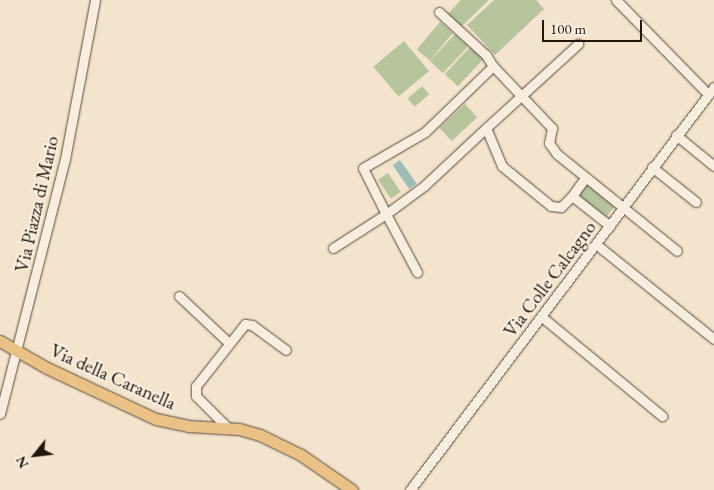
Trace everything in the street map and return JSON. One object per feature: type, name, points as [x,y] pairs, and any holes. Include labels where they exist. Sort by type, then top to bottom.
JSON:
[{"type":"main road","name":"Via della Caranella","points":[[0,341],[18,352],[156,419],[194,427],[228,428],[255,433],[290,449],[352,490]]},
{"type":"street","name":"Via Piazza di Mario","points":[[0,414],[18,352],[67,151],[95,0]]},
{"type":"street","points":[[616,0],[711,90]]},
{"type":"street","points":[[439,12],[487,57],[493,66],[552,128],[549,142],[551,148],[621,208],[677,251]]},
{"type":"street","points":[[334,248],[386,214],[431,180],[578,44]]},
{"type":"street","points":[[417,272],[364,174],[364,165],[425,132],[493,66]]},
{"type":"street","name":"Via Colle Calcagno","points":[[410,490],[597,245],[621,208],[711,90]]},
{"type":"street","points":[[486,128],[502,166],[551,206],[561,208],[585,178]]},
{"type":"street","points":[[676,135],[714,166]]},
{"type":"street","points":[[652,167],[696,202]]},
{"type":"street","points":[[572,196],[610,226]]},
{"type":"street","points":[[597,245],[714,339]]},
{"type":"street","points":[[179,296],[229,343]]},
{"type":"street","points":[[542,317],[662,416]]},
{"type":"street","points":[[228,428],[196,396],[194,389],[229,343],[247,323],[286,350]]},
{"type":"green space","points":[[461,0],[489,0],[461,27],[448,14]]},
{"type":"green space","points":[[494,0],[536,0],[544,9],[495,55],[467,25]]},
{"type":"green space","points":[[440,22],[453,33],[430,61],[417,50]]},
{"type":"green space","points":[[455,34],[468,46],[443,73],[430,61]]},
{"type":"green space","points":[[404,41],[429,71],[398,97],[373,67]]},
{"type":"green space","points":[[470,47],[483,59],[458,86],[445,74]]},
{"type":"green space","points":[[422,86],[429,94],[415,107],[408,98]]},
{"type":"green space","points":[[465,104],[477,117],[452,141],[439,128]]},
{"type":"green space","points":[[388,173],[401,192],[391,199],[378,180]]},
{"type":"green space","points":[[585,181],[616,205],[605,219],[574,195]]},
{"type":"water","points":[[400,160],[417,184],[409,189],[393,165]]}]
